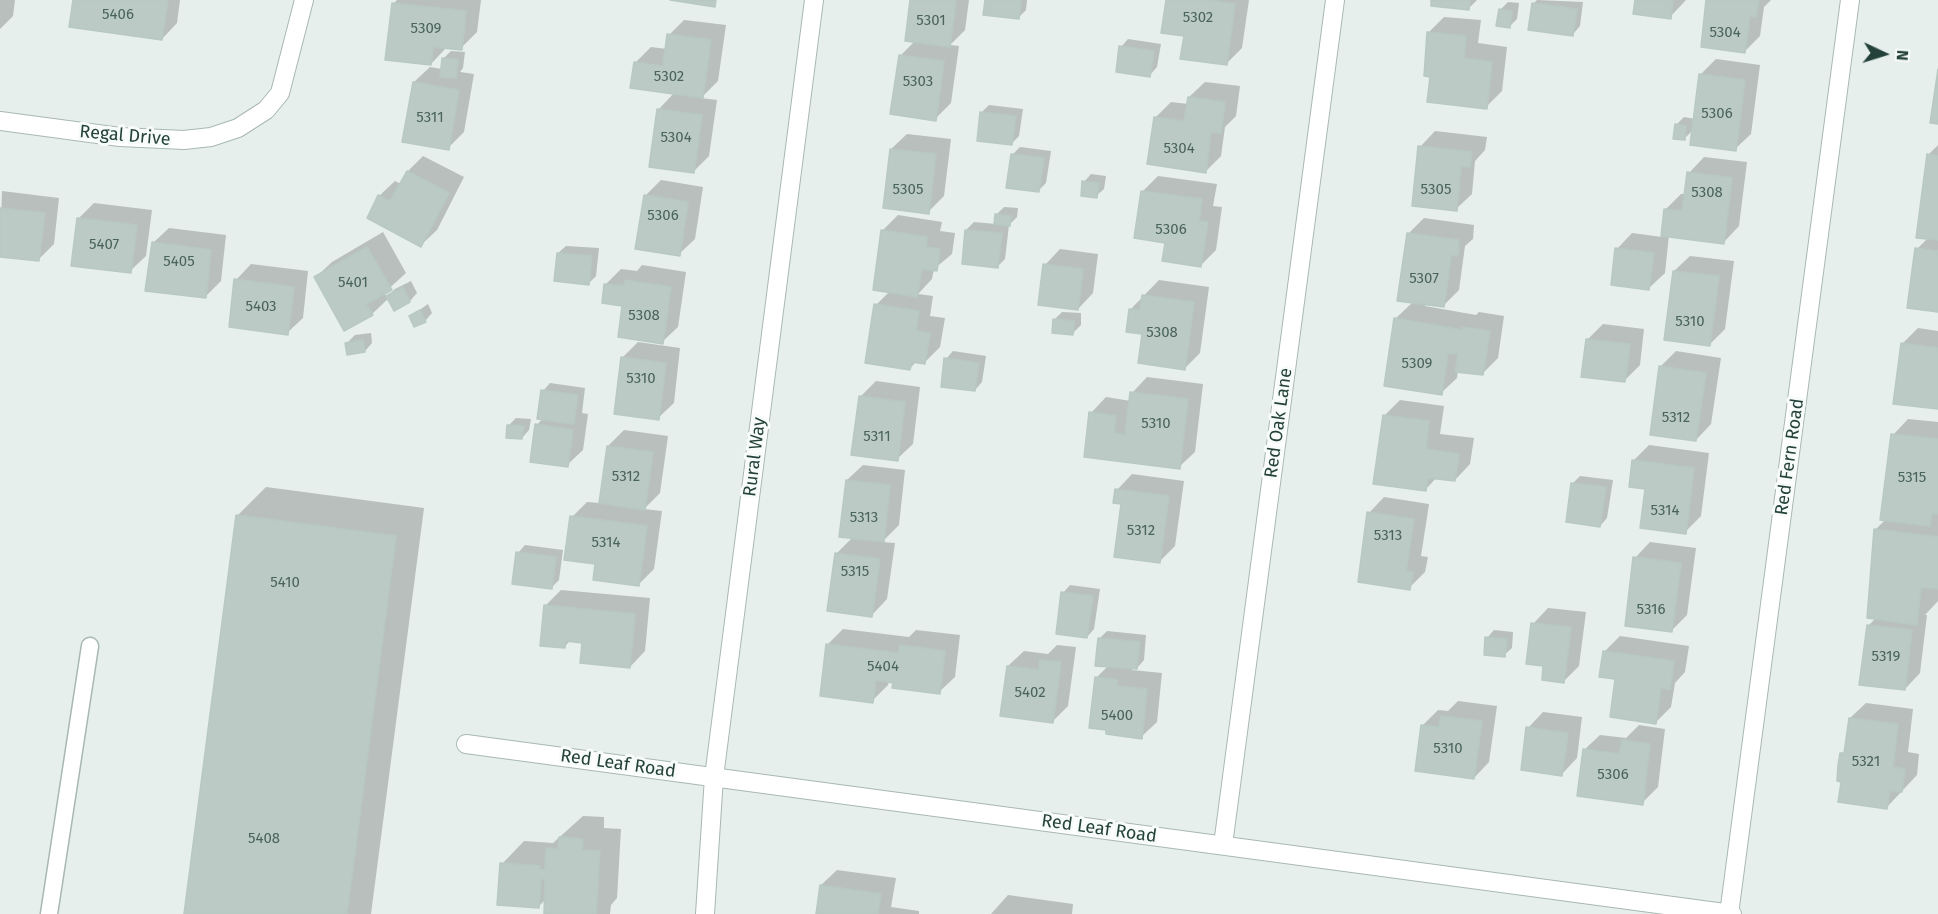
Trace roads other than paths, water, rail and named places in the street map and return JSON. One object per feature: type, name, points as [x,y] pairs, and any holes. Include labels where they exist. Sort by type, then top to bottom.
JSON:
[{"type":"street","name":"Regal Drive","points":[[0,122],[120,137],[184,140],[211,137],[238,128],[266,110],[280,93],[304,0]]},
{"type":"street","name":"Rural Way","points":[[705,914],[714,777],[814,0]]},
{"type":"street","name":"Red Oak Lane","points":[[1223,845],[1335,0]]},
{"type":"street","name":"Red Fern Road","points":[[1731,914],[1850,0]]},
{"type":"street","name":"Red Leaf Road","points":[[466,744],[1731,914]]},
{"type":"lane","points":[[49,914],[90,646]]}]
